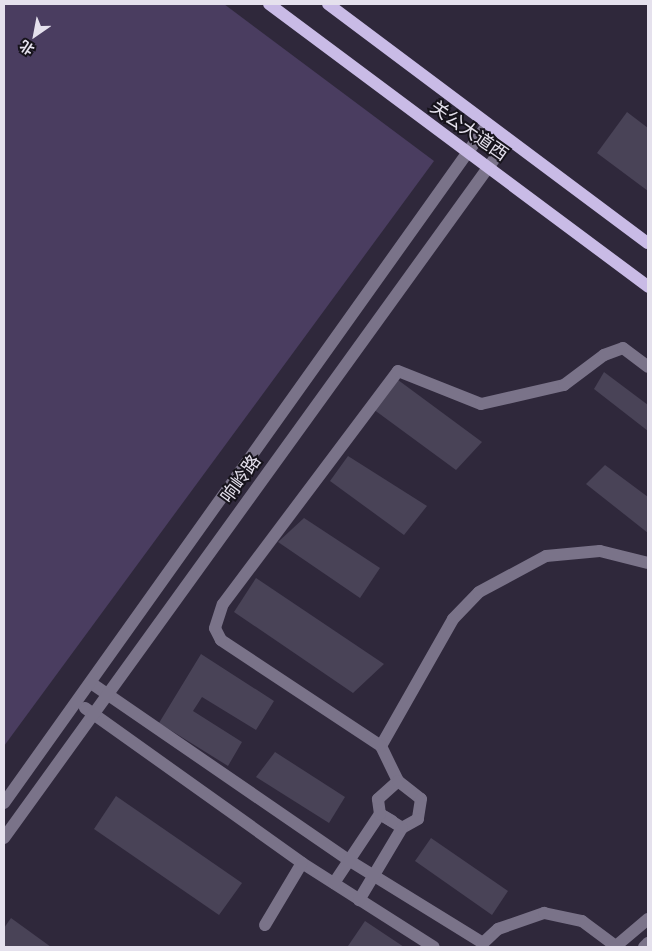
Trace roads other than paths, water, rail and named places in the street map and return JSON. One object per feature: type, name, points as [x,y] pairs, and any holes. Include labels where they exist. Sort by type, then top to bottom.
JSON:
[{"type":"main road","name":"关公大道西","points":[[269,4],[466,154],[489,166],[648,287]]},
{"type":"main road","name":"关公大道西","points":[[328,4],[487,125],[648,243]]},
{"type":"street","name":"响岭路","points":[[4,803],[487,125]]},
{"type":"street","name":"响岭路","points":[[4,838],[92,712],[106,696],[508,140]]},
{"type":"street","points":[[380,814],[397,825],[418,819],[421,799],[398,781],[381,746],[221,640],[215,628],[223,604],[398,371],[481,404],[564,385],[604,355],[623,348],[648,367]]},
{"type":"street","points":[[381,746],[453,619],[479,592],[507,574],[546,556],[600,551],[648,563]]},
{"type":"street","points":[[90,683],[106,696],[350,861],[483,945],[498,929],[544,913],[582,921],[617,947],[648,919]]},
{"type":"street","points":[[77,702],[302,864],[434,947]]},
{"type":"street","points":[[334,883],[380,814],[378,799],[398,781]]},
{"type":"street","points":[[359,900],[374,875],[397,825]]},
{"type":"street","points":[[265,924],[302,864]]},
{"type":"street","points":[[644,947],[648,943]]}]
